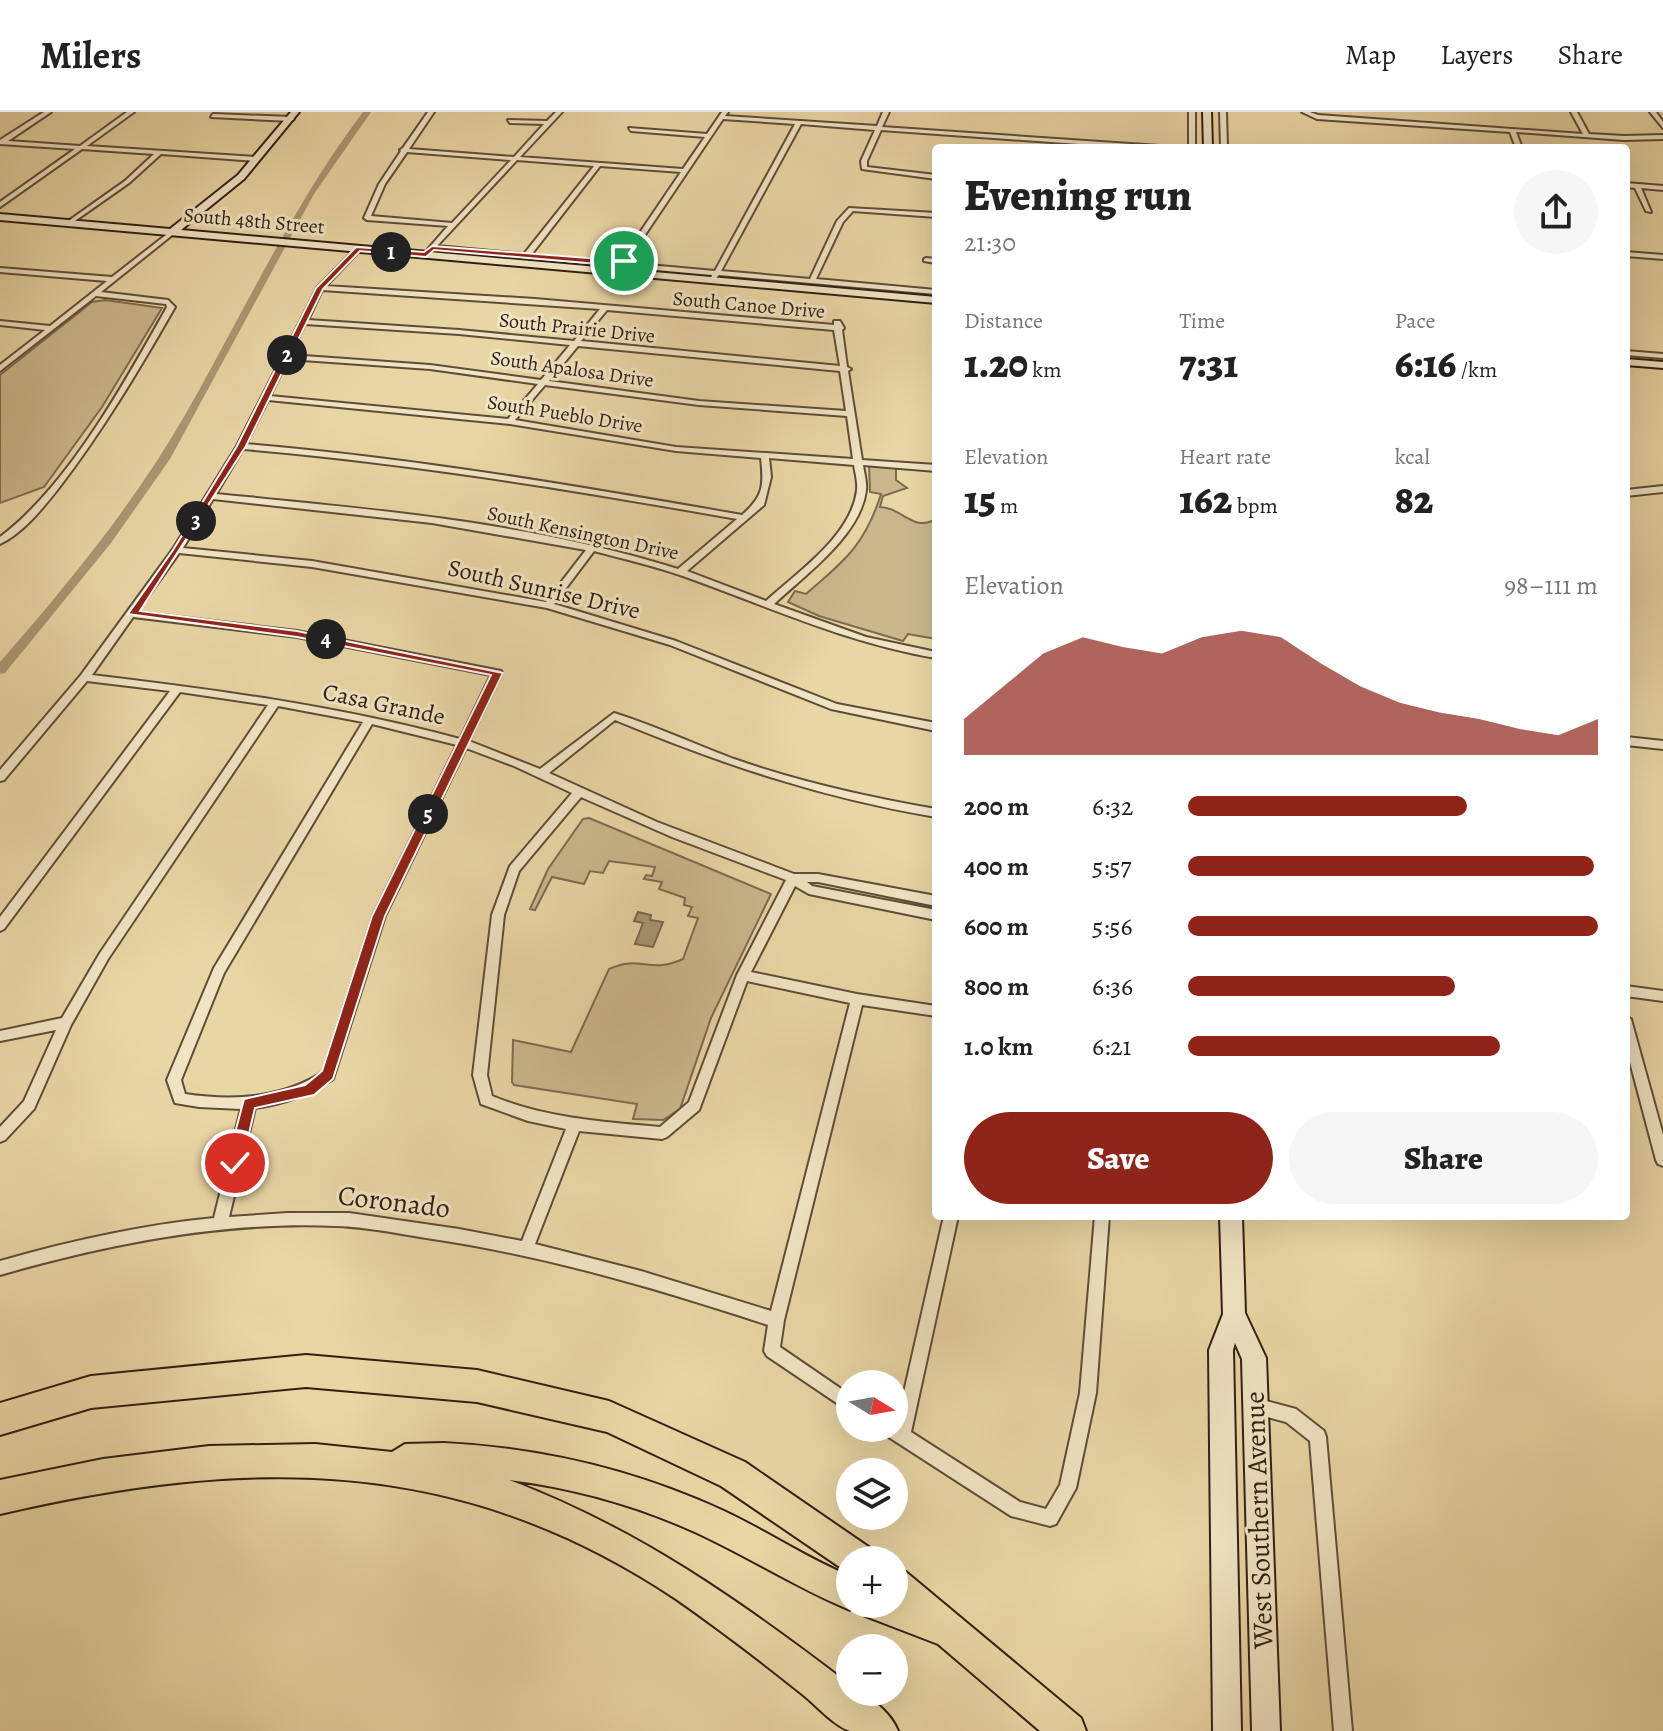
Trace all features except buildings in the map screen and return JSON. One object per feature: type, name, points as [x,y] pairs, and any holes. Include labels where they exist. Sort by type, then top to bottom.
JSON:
[{"type":"highway","points":[[0,1419],[91,1392],[306,1371],[477,1386],[609,1417],[719,1468],[837,1546]]},
{"type":"highway","points":[[339,1464],[465,1457],[592,1477],[709,1521],[811,1578],[836,1588]]},
{"type":"highway","points":[[0,1497],[141,1468],[256,1461],[339,1464],[419,1472],[480,1487],[599,1536],[714,1605],[880,1731]]},
{"type":"highway","points":[[908,1596],[1068,1731]]},
{"type":"highway","points":[[908,1616],[957,1636]]},
{"type":"main road","points":[[1207,112],[1208,144]]},
{"type":"main road","points":[[173,232],[226,191],[293,116]]},
{"type":"main road","name":"South 48th Street","points":[[0,217],[715,277],[932,300]]},
{"type":"main road","points":[[1630,362],[1663,365]]},
{"type":"main road","name":"West Southern Avenue","points":[[1227,1731],[1221,1350],[1234,1314],[1231,1220]]},
{"type":"main road","name":"West Southern Avenue","points":[[1234,1314],[1254,1358],[1266,1731]]},
{"type":"street","points":[[1,142],[48,112]]},
{"type":"street","points":[[0,205],[131,112]]},
{"type":"street","points":[[431,112],[403,150],[367,218],[454,225]]},
{"type":"street","points":[[429,252],[559,112]]},
{"type":"street","points":[[886,112],[864,161],[864,168],[932,176]]},
{"type":"street","points":[[1192,112],[1192,144]]},
{"type":"street","points":[[1223,112],[1224,144]]},
{"type":"street","points":[[1388,112],[1390,122]]},
{"type":"street","points":[[1574,112],[1587,135]]},
{"type":"street","points":[[1653,112],[1663,126]]},
{"type":"street","points":[[1306,114],[1587,135],[1663,137]]},
{"type":"street","points":[[622,264],[723,115],[1105,144]]},
{"type":"street","points":[[213,116],[293,116]]},
{"type":"street","points":[[510,121],[549,123]]},
{"type":"street","points":[[715,277],[799,122]]},
{"type":"street","points":[[631,129],[709,136]]},
{"type":"street","points":[[1512,130],[1517,144]]},
{"type":"street","points":[[1035,144],[1037,139]]},
{"type":"street","points":[[1,142],[256,159]]},
{"type":"street","points":[[403,150],[685,171]]},
{"type":"street","points":[[69,223],[127,182],[160,152]]},
{"type":"street","points":[[526,256],[599,164]]},
{"type":"street","points":[[1630,185],[1663,188]]},
{"type":"street","points":[[1637,186],[1649,211]]},
{"type":"street","points":[[812,281],[840,221],[851,209],[932,215]]},
{"type":"street","points":[[0,369],[173,232]]},
{"type":"street","points":[[0,777],[85,677],[177,550],[241,446],[320,288],[358,249]]},
{"type":"street","name":"South 48th Street","points":[[429,252],[526,256],[622,264],[715,277],[812,281],[932,292]]},
{"type":"street","points":[[1630,254],[1663,257]]},
{"type":"street","points":[[926,260],[932,261]]},
{"type":"street","points":[[0,270],[113,279]]},
{"type":"street","name":"South Canoe Drive","points":[[320,288],[838,325],[847,369]]},
{"type":"street","points":[[0,541],[30,517],[103,420],[171,307],[168,302],[96,294]]},
{"type":"street","points":[[510,422],[604,309]]},
{"type":"street","name":"South Prairie Drive","points":[[304,322],[459,332],[847,369]]},
{"type":"street","points":[[0,323],[52,328]]},
{"type":"street","points":[[1630,353],[1663,356]]},
{"type":"street","name":"South Apalosa Drive","points":[[286,357],[430,367],[699,403],[852,414]]},
{"type":"street","points":[[770,603],[838,540],[853,516],[862,489],[847,369]]},
{"type":"street","name":"South Pueblo Drive","points":[[267,398],[510,422],[676,449],[932,468]]},
{"type":"street","points":[[241,446],[349,454],[475,470],[745,518]]},
{"type":"street","points":[[680,572],[761,503],[767,477],[765,455]]},
{"type":"street","points":[[1630,493],[1663,489]]},
{"type":"street","name":"South Kensington Drive","points":[[212,496],[365,511],[591,549],[680,572],[849,634],[932,654]]},
{"type":"street","points":[[548,605],[591,549]]},
{"type":"street","name":"South Sunrise Drive","points":[[177,550],[312,564],[548,605],[673,643],[835,707],[932,726]]},
{"type":"street","points":[[133,614],[297,634],[497,673],[379,916],[328,1075],[309,1091],[249,1103],[180,1099],[174,1080],[218,972],[368,722]]},
{"type":"street","name":"Casa Grande","points":[[85,677],[275,703],[461,743],[543,772],[661,829],[793,878],[809,890],[932,914]]},
{"type":"street","points":[[0,926],[177,689]]},
{"type":"street","points":[[0,1136],[29,1105],[66,1023],[104,956],[275,703]]},
{"type":"street","points":[[543,772],[614,716],[774,779],[867,803],[932,812]]},
{"type":"street","points":[[1630,741],[1663,745]]},
{"type":"street","points":[[579,792],[514,869],[502,903],[480,1075],[486,1100],[513,1113],[574,1126],[662,1133],[694,1106],[743,975],[793,878]]},
{"type":"street","name":"Casa Grande","points":[[793,878],[818,878],[932,900]]},
{"type":"street","points":[[743,975],[857,999],[932,1010]]},
{"type":"street","points":[[1630,992],[1663,996]]},
{"type":"street","points":[[836,1394],[772,1351],[776,1320],[857,999]]},
{"type":"street","points":[[0,1036],[66,1023]]},
{"type":"street","points":[[1630,1038],[1663,1160]]},
{"type":"street","points":[[220,1222],[249,1103]]},
{"type":"street","points":[[527,1247],[574,1126]]},
{"type":"street","name":"Coronado","points":[[0,1268],[126,1238],[220,1222],[331,1219],[527,1247],[673,1286],[776,1320]]},
{"type":"street","points":[[908,1385],[950,1220]]},
{"type":"street","points":[[908,1440],[1017,1510],[1050,1518],[1068,1488],[1088,1393],[1102,1220]]},
{"type":"street","points":[[1255,1406],[1290,1415],[1318,1437],[1339,1652],[1343,1731]]},
{"type":"shaded area","points":[[105,300],[162,308],[102,407],[44,487],[0,503],[0,375],[92,302]]},
{"type":"shaded area","points":[[869,465],[896,467],[896,480],[907,488],[883,496],[880,507],[894,510],[918,523],[932,521],[932,638],[908,634],[903,641],[819,616],[788,602],[795,591],[806,594],[843,561],[861,539],[881,494],[870,492]]},
{"type":"shaded area","points":[[589,818],[771,894],[711,1018],[680,1109],[663,1120],[633,1119],[637,1104],[514,1085],[512,1082],[513,1040],[571,1052],[609,969],[630,963],[661,965],[683,959],[698,918],[688,916],[692,907],[684,905],[685,898],[659,889],[662,882],[644,879],[646,875],[652,876],[655,867],[609,861],[603,873],[590,871],[584,884],[552,877],[535,910],[530,909],[548,869],[583,819]]},
{"type":"shaded area","points":[[638,912],[651,915],[650,920],[663,922],[653,947],[635,944],[643,923],[634,921]]},
{"type":"waterway","points":[[0,670],[107,541],[146,487],[190,416],[284,238],[337,152],[367,112]]},
{"type":"route","points":[[235,1163],[249,1103],[309,1091],[328,1075],[379,916],[497,673],[297,634],[133,614],[212,496],[241,446],[320,288],[358,249],[426,255],[432,248],[622,264],[624,261]]}]
